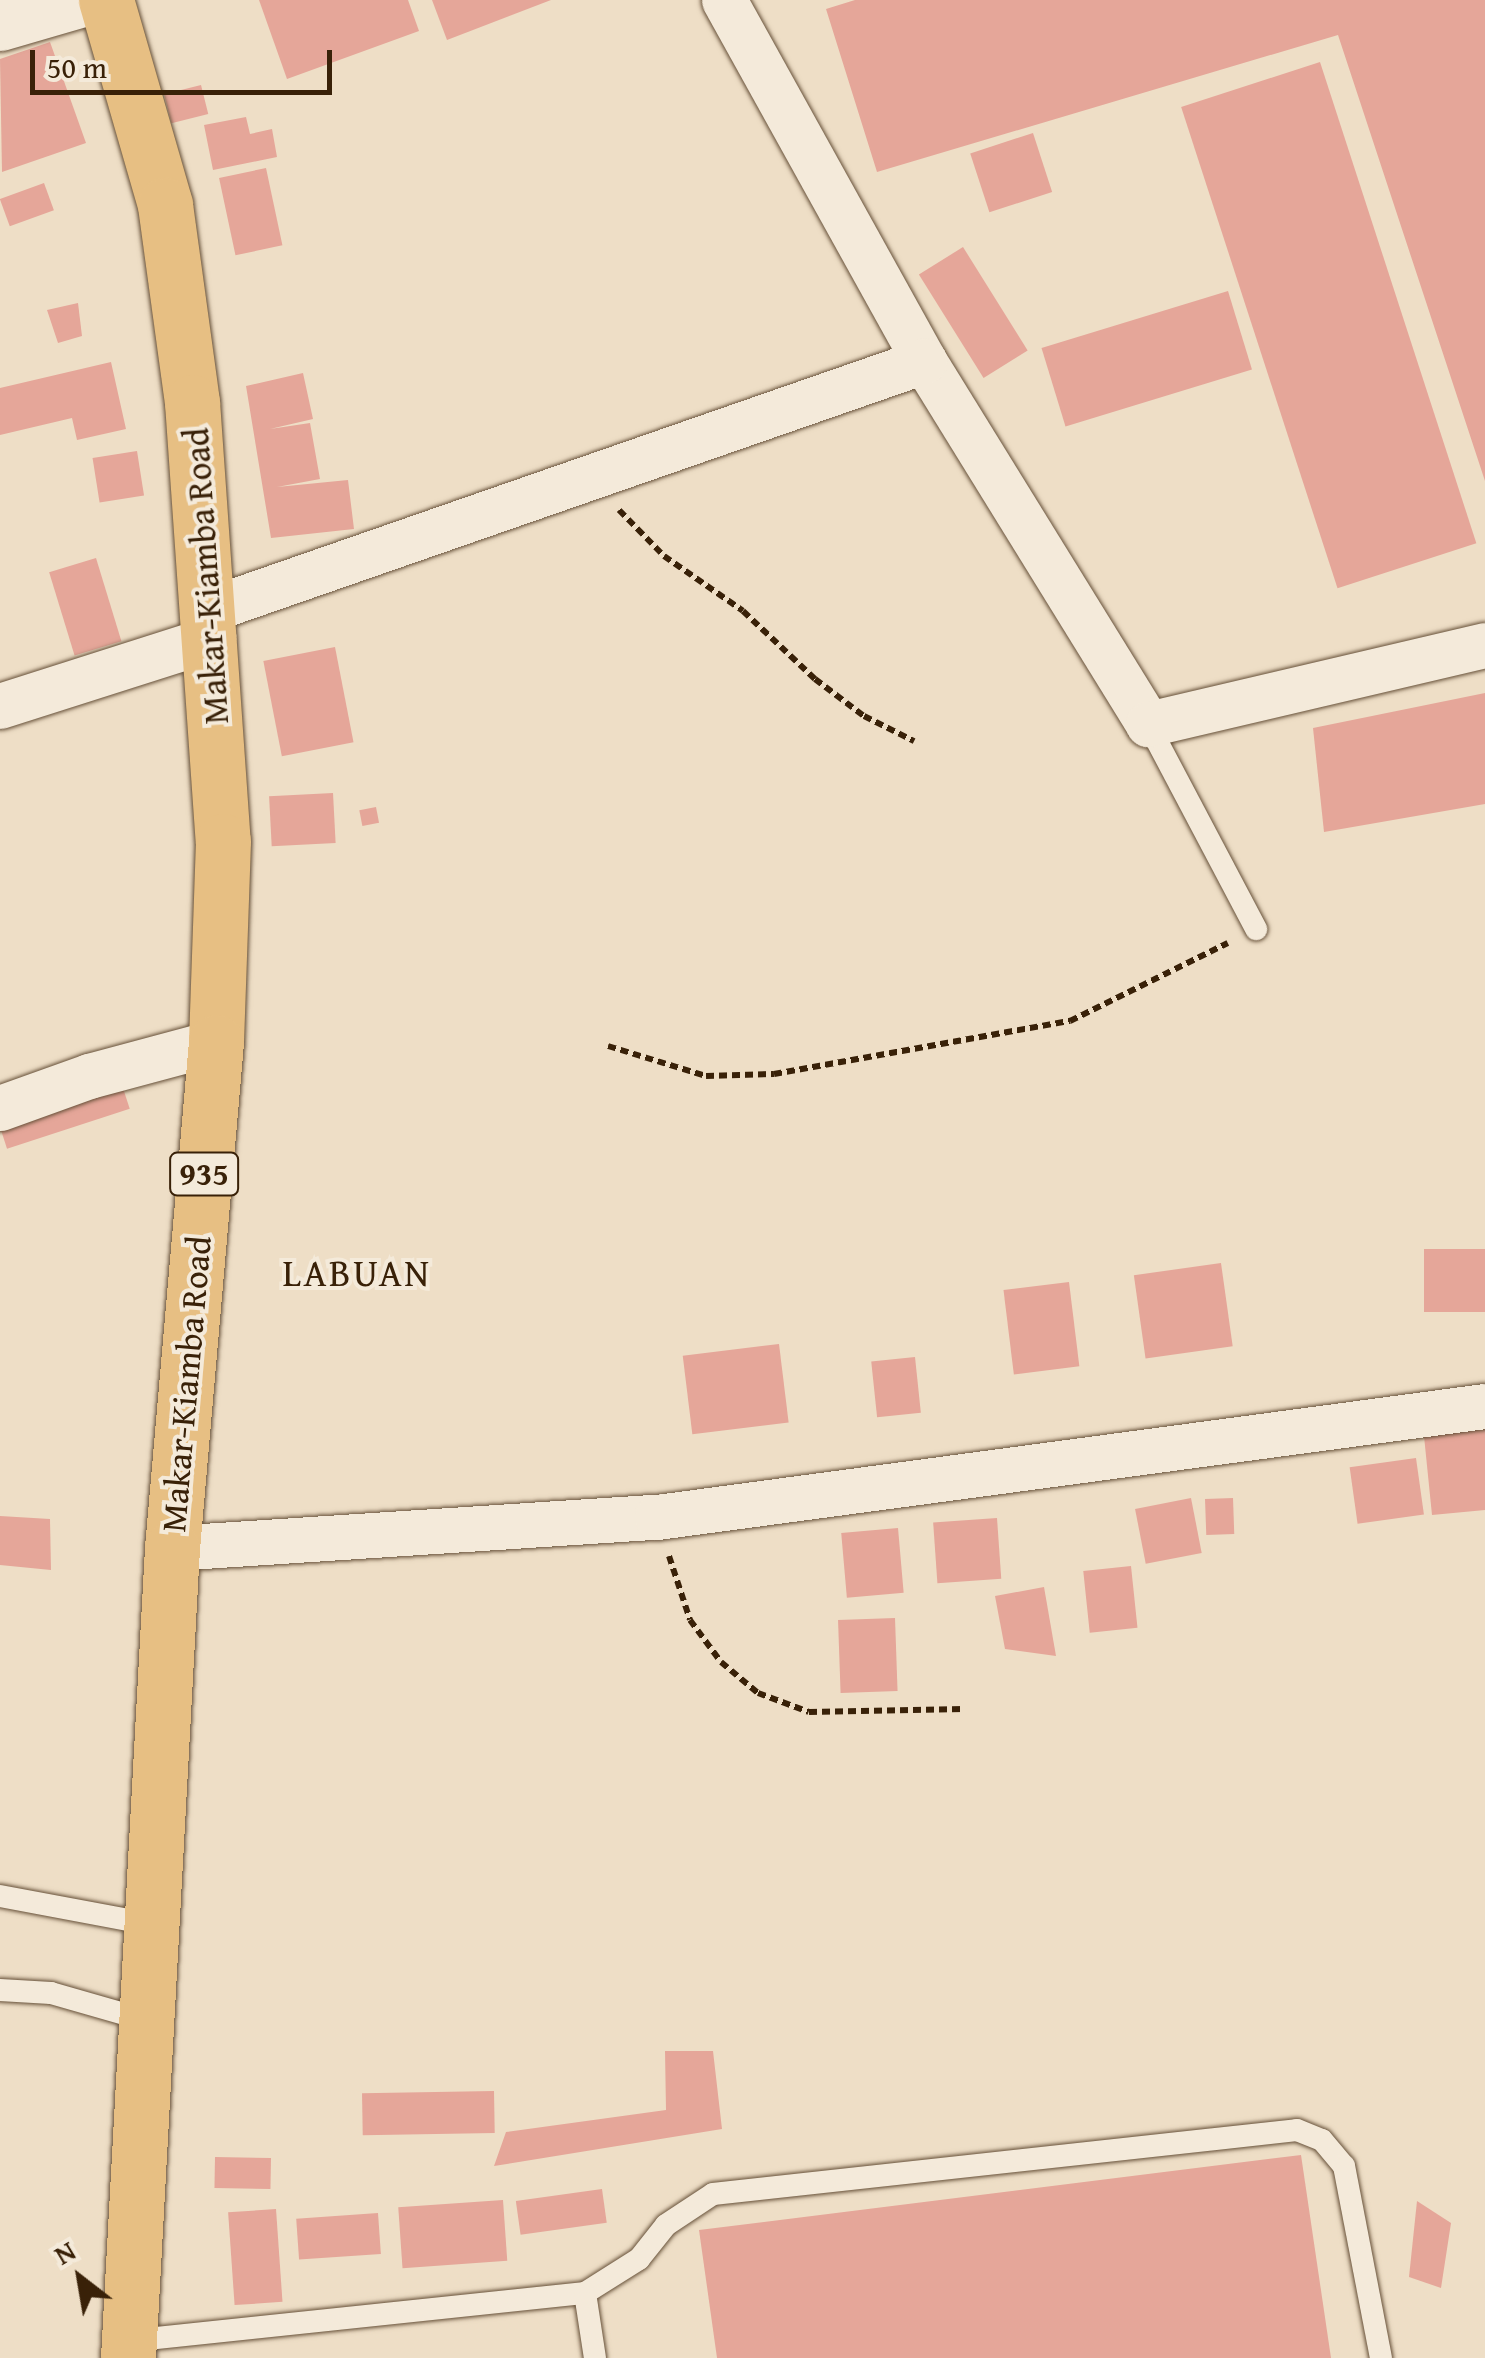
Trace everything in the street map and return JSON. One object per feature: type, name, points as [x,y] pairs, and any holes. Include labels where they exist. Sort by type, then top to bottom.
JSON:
[{"type":"main road","name":"Makar-Kiamba Road","points":[[106,0],[166,205],[192,402],[212,624],[223,841],[216,1042],[172,1548],[128,2350]]},
{"type":"street","points":[[0,23],[79,0]]},
{"type":"street","points":[[724,0],[924,361],[1148,724],[1485,646]]},
{"type":"street","points":[[0,706],[598,474],[924,361]]},
{"type":"street","points":[[0,1108],[88,1076],[216,1042]]},
{"type":"street","points":[[172,1548],[657,1516],[1485,1406]]},
{"type":"lane","points":[[1148,724],[1256,928]]},
{"type":"lane","points":[[0,1896],[150,1924]]},
{"type":"lane","points":[[0,1990],[52,1993],[145,2020]]},
{"type":"lane","points":[[128,2350],[585,2293],[640,2260],[666,2225],[714,2194],[1296,2130],[1322,2140],[1344,2166],[1381,2358]]},
{"type":"lane","points":[[585,2293],[595,2358]]},
{"type":"path","points":[[598,474],[628,525],[664,556],[743,610],[864,716],[914,741]]},
{"type":"path","points":[[608,1046],[706,1076],[774,1074],[1052,1024],[1256,928]]},
{"type":"path","points":[[657,1516],[690,1620],[722,1662],[758,1693],[809,1712],[964,1709]]},
{"type":"building","points":[[259,0],[408,0],[419,31],[287,79]]},
{"type":"building","points":[[432,0],[551,0],[447,40]]},
{"type":"building","points":[[855,0],[1485,0],[1485,481],[1338,35],[877,172],[826,9]]},
{"type":"building","points":[[50,42],[86,143],[2,172],[0,59]]},
{"type":"building","points":[[1320,62],[1476,543],[1338,588],[1181,107]]},
{"type":"building","points":[[201,85],[208,114],[171,123],[164,94]]},
{"type":"building","points":[[246,117],[250,134],[272,129],[277,157],[213,170],[204,125]]},
{"type":"building","points":[[1033,133],[1052,192],[989,212],[970,153]]},
{"type":"building","points":[[266,168],[282,245],[235,255],[219,178]]},
{"type":"building","points":[[44,183],[54,210],[10,226],[0,199]]},
{"type":"building","points":[[963,247],[1028,350],[984,378],[919,275]]},
{"type":"building","points":[[1228,291],[1252,369],[1065,426],[1042,348]]},
{"type":"building","points":[[78,303],[82,336],[58,343],[47,310]]},
{"type":"building","points":[[111,362],[126,429],[77,440],[72,418],[0,435],[0,388]]},
{"type":"building","points":[[303,373],[313,419],[270,429],[310,423],[320,479],[277,487],[348,480],[354,529],[271,538],[246,386]]},
{"type":"building","points":[[137,451],[144,495],[100,502],[93,458]]},
{"type":"building","points":[[96,558],[121,641],[75,656],[49,572]]},
{"type":"building","points":[[335,647],[354,742],[282,756],[263,661]]},
{"type":"building","points":[[1485,693],[1485,804],[1324,832],[1313,728]]},
{"type":"building","points":[[333,793],[336,843],[272,846],[269,796]]},
{"type":"building","points":[[376,807],[379,823],[362,826],[359,810]]},
{"type":"building","points":[[122,1085],[130,1109],[7,1149],[0,1125]]},
{"type":"building","points":[[1424,1249],[1485,1249],[1485,1312],[1424,1312]]},
{"type":"building","points":[[1221,1263],[1233,1346],[1146,1358],[1134,1275]]},
{"type":"building","points":[[1069,1282],[1079,1366],[1014,1374],[1003,1290]]},
{"type":"building","points":[[779,1344],[789,1422],[692,1434],[683,1356]]},
{"type":"building","points":[[915,1357],[921,1413],[877,1417],[871,1362]]},
{"type":"building","points":[[1485,1429],[1485,1510],[1432,1515],[1424,1436]]},
{"type":"building","points":[[1416,1458],[1424,1514],[1358,1524],[1350,1467]]},
{"type":"building","points":[[1191,1498],[1202,1553],[1146,1564],[1135,1509]]},
{"type":"building","points":[[1233,1498],[1234,1534],[1206,1535],[1205,1499]]},
{"type":"building","points":[[0,1516],[50,1519],[51,1570],[0,1565]]},
{"type":"building","points":[[997,1518],[1001,1579],[937,1583],[933,1522]]},
{"type":"building","points":[[898,1528],[904,1593],[847,1598],[841,1533]]},
{"type":"building","points":[[1131,1566],[1137,1628],[1090,1633],[1083,1571]]},
{"type":"building","points":[[1044,1587],[1056,1656],[1005,1649],[995,1596]]},
{"type":"building","points":[[895,1618],[898,1691],[841,1693],[838,1620]]},
{"type":"building","points":[[665,2051],[713,2051],[722,2129],[494,2166],[506,2132],[666,2110]]},
{"type":"building","points":[[494,2091],[495,2133],[363,2135],[362,2093]]},
{"type":"building","points":[[1301,2155],[1331,2358],[717,2358],[699,2230]]},
{"type":"building","points":[[215,2157],[271,2158],[270,2189],[214,2188]]},
{"type":"building","points":[[602,2189],[607,2223],[521,2235],[516,2201]]},
{"type":"building","points":[[503,2200],[507,2261],[403,2268],[398,2207]]},
{"type":"building","points":[[1417,2201],[1451,2223],[1441,2288],[1409,2277]]},
{"type":"building","points":[[276,2209],[282,2302],[235,2305],[228,2212]]},
{"type":"building","points":[[378,2213],[381,2254],[299,2260],[296,2219]]},
{"type":"district","name":"LABUAN","points":[[357,1273]]}]
